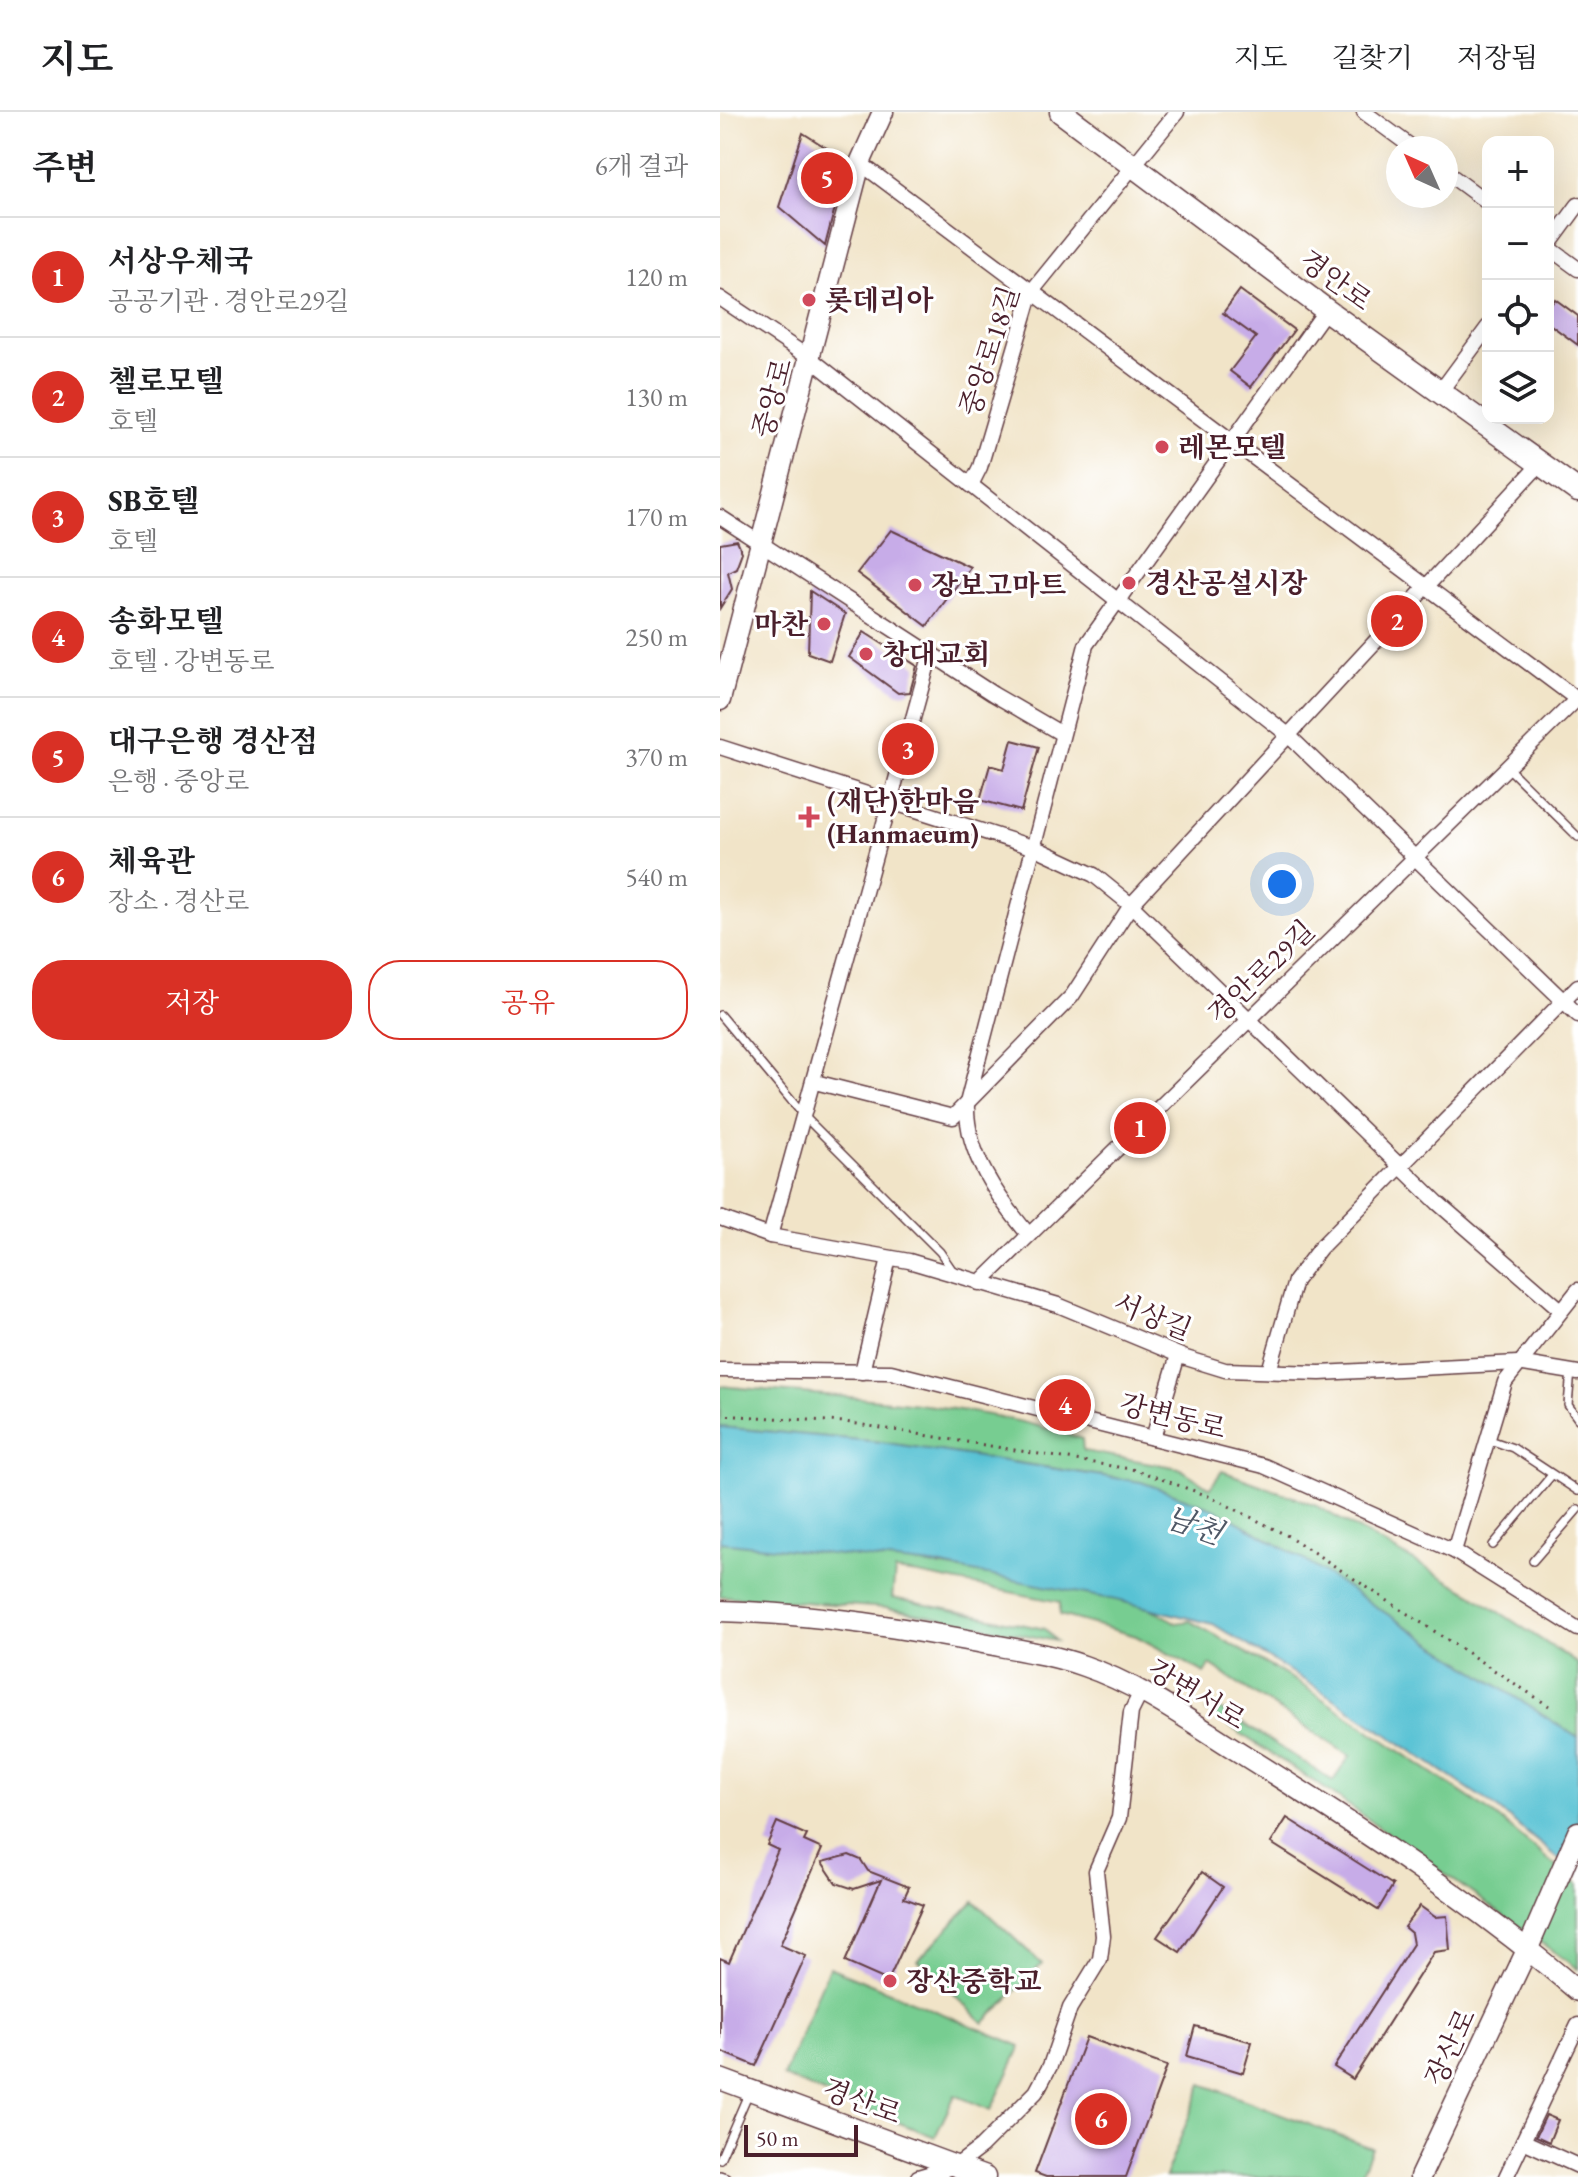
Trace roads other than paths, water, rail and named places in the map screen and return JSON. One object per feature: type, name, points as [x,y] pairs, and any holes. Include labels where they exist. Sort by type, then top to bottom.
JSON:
[{"type":"main road","name":"경안로","points":[[1061,112],[1326,310],[1578,491]]},
{"type":"street","name":"중앙로","points":[[720,700],[860,163],[883,112]]},
{"type":"street","name":"중앙로18길","points":[[971,485],[980,467],[1032,291],[1177,112]]},
{"type":"street","points":[[1364,112],[1397,136]]},
{"type":"street","points":[[860,163],[1578,699]]},
{"type":"street","points":[[1458,181],[1482,199]]},
{"type":"street","points":[[1554,238],[1578,205]]},
{"type":"street","points":[[1554,251],[1578,269]]},
{"type":"street","points":[[720,298],[811,359],[1287,734],[1578,1015]]},
{"type":"street","points":[[1029,1235],[994,1191],[967,1120],[967,1103],[1086,645],[1116,599],[1326,310]]},
{"type":"street","points":[[1440,392],[1482,335]]},
{"type":"street","points":[[815,1082],[953,1117],[1072,996],[1131,905],[1540,464]]},
{"type":"street","points":[[720,517],[1062,734]]},
{"type":"street","points":[[770,1236],[931,653]]},
{"type":"street","name":"경안로29길","points":[[980,1283],[1578,699]]},
{"type":"street","points":[[720,747],[1033,848],[1094,875],[1131,905],[1401,1166],[1561,1310]]},
{"type":"street","points":[[1269,1371],[1295,1281],[1320,1248],[1578,986]]},
{"type":"street","name":"서상길","points":[[720,1218],[770,1236],[889,1258],[1058,1305],[1178,1355],[1225,1370],[1425,1369],[1518,1363],[1574,1372]]},
{"type":"street","points":[[862,1372],[889,1258]]},
{"type":"street","points":[[1454,1551],[1505,1382],[1578,1290]]},
{"type":"street","points":[[1153,1438],[1178,1355]]},
{"type":"street","name":"강변동로","points":[[720,1370],[891,1372],[1264,1466],[1454,1551],[1578,1629]]},
{"type":"street","name":"강변서로","points":[[720,1611],[838,1618],[1062,1659],[1141,1692],[1315,1799],[1530,1945],[1578,1991]]},
{"type":"street","points":[[918,2177],[956,2166],[981,2147],[1036,2092],[1050,2066],[1070,2008],[1100,1959],[1103,1936],[1096,1871],[1119,1818],[1127,1773],[1131,1712],[1141,1692]]},
{"type":"street","name":"장산로","points":[[1420,2177],[1530,1945],[1578,1832]]},
{"type":"street","points":[[1506,2177],[1578,2025]]},
{"type":"street","name":"경산로","points":[[720,2079],[985,2177]]},
{"type":"street","points":[[1523,2141],[1578,2166]]},
{"type":"lane","points":[[1508,768],[1578,837]]},
{"type":"lane","points":[[720,1015],[805,1117],[940,1252],[957,1276]]},
{"type":"lane","points":[[1574,1372],[1568,1405],[1578,1419]]},
{"type":"lane","points":[[1486,1439],[1513,1448],[1578,1491]]},
{"type":"lane","points":[[1493,1545],[1551,1476]]},
{"type":"lane","points":[[1533,1561],[1578,1509]]},
{"type":"lane","points":[[720,2159],[750,2090]]},
{"type":"lane","points":[[720,2175],[726,2177]]},
{"type":"water","name":"남천","points":[[720,1427],[881,1442],[1141,1482],[1215,1509],[1301,1558],[1578,1738],[1578,1875],[1493,1805],[1325,1693],[1213,1624],[1116,1600],[942,1566],[720,1542]]},
{"type":"place","name":"대구은행 경산점","points":[[827,178]]},
{"type":"place","name":"롯데리아","points":[[809,300]]},
{"type":"place","name":"레몬모텔","points":[[1162,447]]},
{"type":"place","name":"경산공설시장","points":[[1129,583]]},
{"type":"place","name":"장보고마트","points":[[915,585]]},
{"type":"place","name":"첼로모텔","points":[[1397,621]]},
{"type":"place","name":"마찬","points":[[824,624]]},
{"type":"place","name":"창대교회","points":[[866,654]]},
{"type":"place","name":"SB호텔","points":[[908,749]]},
{"type":"place","name":"(재단)한마음 (Hanmaeum)","points":[[809,817]]},
{"type":"place","name":"서상우체국","points":[[1140,1128]]},
{"type":"place","name":"송화모텔","points":[[1065,1405]]},
{"type":"place","name":"장산중학교","points":[[890,1981]]},
{"type":"place","name":"체육관","points":[[1101,2119]]}]
